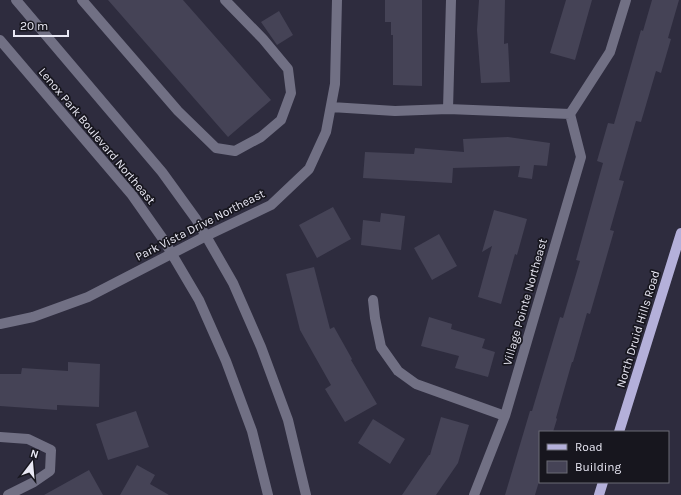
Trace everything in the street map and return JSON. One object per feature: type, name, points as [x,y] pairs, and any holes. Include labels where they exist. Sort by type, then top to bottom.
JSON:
[{"type":"main road","name":"North Druid Hills Road","points":[[619,431],[681,233]]},
{"type":"main road","points":[[599,495],[603,483]]},
{"type":"street","points":[[16,0],[162,172],[196,219],[206,236],[233,283],[262,347],[288,420],[306,495]]},
{"type":"street","points":[[82,0],[178,111],[216,148],[235,151],[261,137],[281,120],[291,93],[288,69],[263,39],[224,0]]},
{"type":"street","name":"Park Vista Drive Northeast","points":[[0,324],[33,317],[88,297],[206,236],[271,205],[309,169],[326,132],[335,84],[337,0]]},
{"type":"street","points":[[448,109],[451,0]]},
{"type":"street","points":[[331,107],[395,111],[448,109],[570,114],[610,52],[626,0]]},
{"type":"street","name":"Lenox Park Boulevard Northeast","points":[[0,40],[132,195],[172,254],[199,300],[226,361],[252,431],[268,495]]},
{"type":"street","name":"Village Pointe Northeast","points":[[474,495],[505,416],[581,157],[570,114]]},
{"type":"street","points":[[373,300],[381,347],[398,371],[416,384],[505,416]]},
{"type":"street","points":[[0,437],[28,439],[51,450],[50,471],[34,482],[8,495]]},
{"type":"building","points":[[108,0],[183,0],[271,100],[228,137]]},
{"type":"building","points":[[385,0],[422,0],[422,86],[393,85],[393,35],[391,35],[391,22],[385,22]]},
{"type":"building","points":[[479,0],[505,0],[504,44],[508,43],[510,82],[481,83],[477,30]]},
{"type":"building","points":[[566,0],[592,0],[575,60],[550,53]]},
{"type":"building","points":[[652,0],[679,0],[668,38],[671,39],[661,73],[656,71],[641,122],[636,121],[619,180],[624,181],[610,230],[614,231],[590,314],[587,313],[572,362],[553,431],[539,431],[539,481],[535,495],[505,495],[560,317],[563,318],[580,261],[576,260],[603,163],[597,161],[608,123],[614,124],[641,30],[643,31]]},
{"type":"building","points":[[279,11],[293,35],[277,45],[261,22]]},
{"type":"building","points":[[508,137],[550,143],[547,166],[534,165],[532,179],[518,177],[520,166],[453,168],[452,183],[363,178],[365,152],[414,154],[415,148],[464,152],[463,139]]},
{"type":"building","points":[[333,207],[351,239],[317,258],[299,225]]},
{"type":"building","points":[[494,210],[527,219],[517,255],[515,254],[501,304],[478,297],[492,246],[482,252]]},
{"type":"building","points":[[381,213],[405,216],[401,250],[361,245],[363,220],[380,222]]},
{"type":"building","points":[[439,234],[457,266],[432,280],[414,248]]},
{"type":"building","points":[[314,267],[330,329],[334,327],[352,359],[351,360],[377,404],[345,422],[325,389],[331,385],[300,330],[286,274]]},
{"type":"building","points":[[429,317],[452,324],[451,329],[485,339],[482,348],[495,352],[488,377],[455,368],[459,356],[421,346]]},
{"type":"building","points":[[68,362],[100,364],[99,407],[57,405],[57,410],[0,406],[0,374],[21,374],[22,368],[68,371]]},
{"type":"building","points":[[136,411],[149,447],[108,460],[96,424]]},
{"type":"building","points":[[441,417],[469,425],[458,463],[436,495],[402,495],[430,455]]},
{"type":"building","points":[[373,419],[405,439],[390,464],[358,443]]},
{"type":"building","points":[[137,465],[155,475],[150,484],[169,495],[120,495]]},
{"type":"building","points":[[89,470],[103,495],[44,495]]}]
